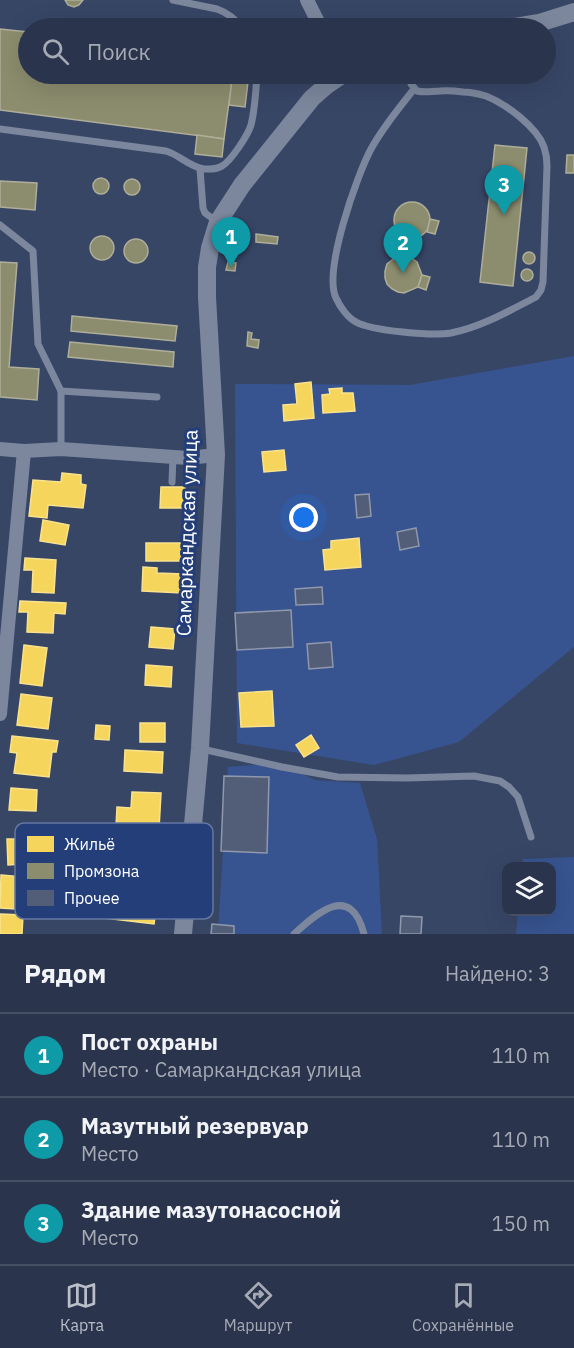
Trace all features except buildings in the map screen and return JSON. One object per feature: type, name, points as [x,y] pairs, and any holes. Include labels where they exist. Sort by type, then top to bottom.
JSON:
[{"type":"street","points":[[307,0],[316,18]]},
{"type":"street","points":[[555,18],[574,12]]},
{"type":"street","name":"Самаркандская улица","points":[[193,823],[200,748],[216,455],[206,273],[218,222],[243,185],[323,84]]},
{"type":"street","points":[[0,449],[24,451],[61,449],[188,458],[216,455]]},
{"type":"street","points":[[0,714],[24,451]]},
{"type":"street","name":"Самаркандская улица","points":[[183,934],[184,919]]},
{"type":"lane","points":[[173,0],[217,9],[233,18]]},
{"type":"lane","points":[[0,129],[166,151],[174,153],[200,169],[213,169],[227,162],[248,132],[253,115],[256,84]]},
{"type":"lane","points":[[411,84],[414,89],[421,92],[444,90],[486,96],[508,109],[529,126],[544,147],[546,156],[541,290],[536,297],[487,321],[452,333],[438,335],[378,329],[357,322],[349,316],[335,297],[333,286],[336,254],[351,198],[363,165],[384,128],[414,89]]},
{"type":"lane","points":[[200,169],[203,208],[210,218],[218,222]]},
{"type":"lane","points":[[0,225],[33,251],[38,344],[62,390],[61,449]]},
{"type":"lane","points":[[62,390],[157,397]]},
{"type":"lane","points":[[172,482],[173,457]]},
{"type":"lane","points":[[200,748],[282,768],[338,777],[474,776],[500,781],[518,797],[531,837]]},
{"type":"lane","points":[[294,934],[315,915],[339,906],[354,913],[364,934]]},
{"type":"shaded area","points":[[574,356],[574,647],[459,742],[374,765],[237,743],[235,384],[410,385]]},
{"type":"shaded area","points":[[279,763],[315,780],[360,783],[377,839],[382,934],[218,934],[228,767]]},
{"type":"shaded area","points":[[574,857],[574,934],[516,934],[518,916],[556,916],[556,862],[523,862],[523,859]]},
{"type":"place","name":"Здание мазутонасосной","points":[[504,215]]},
{"type":"place","name":"Пост охраны","points":[[231,267]]},
{"type":"place","name":"Мазутный резервуар","points":[[403,273]]}]
